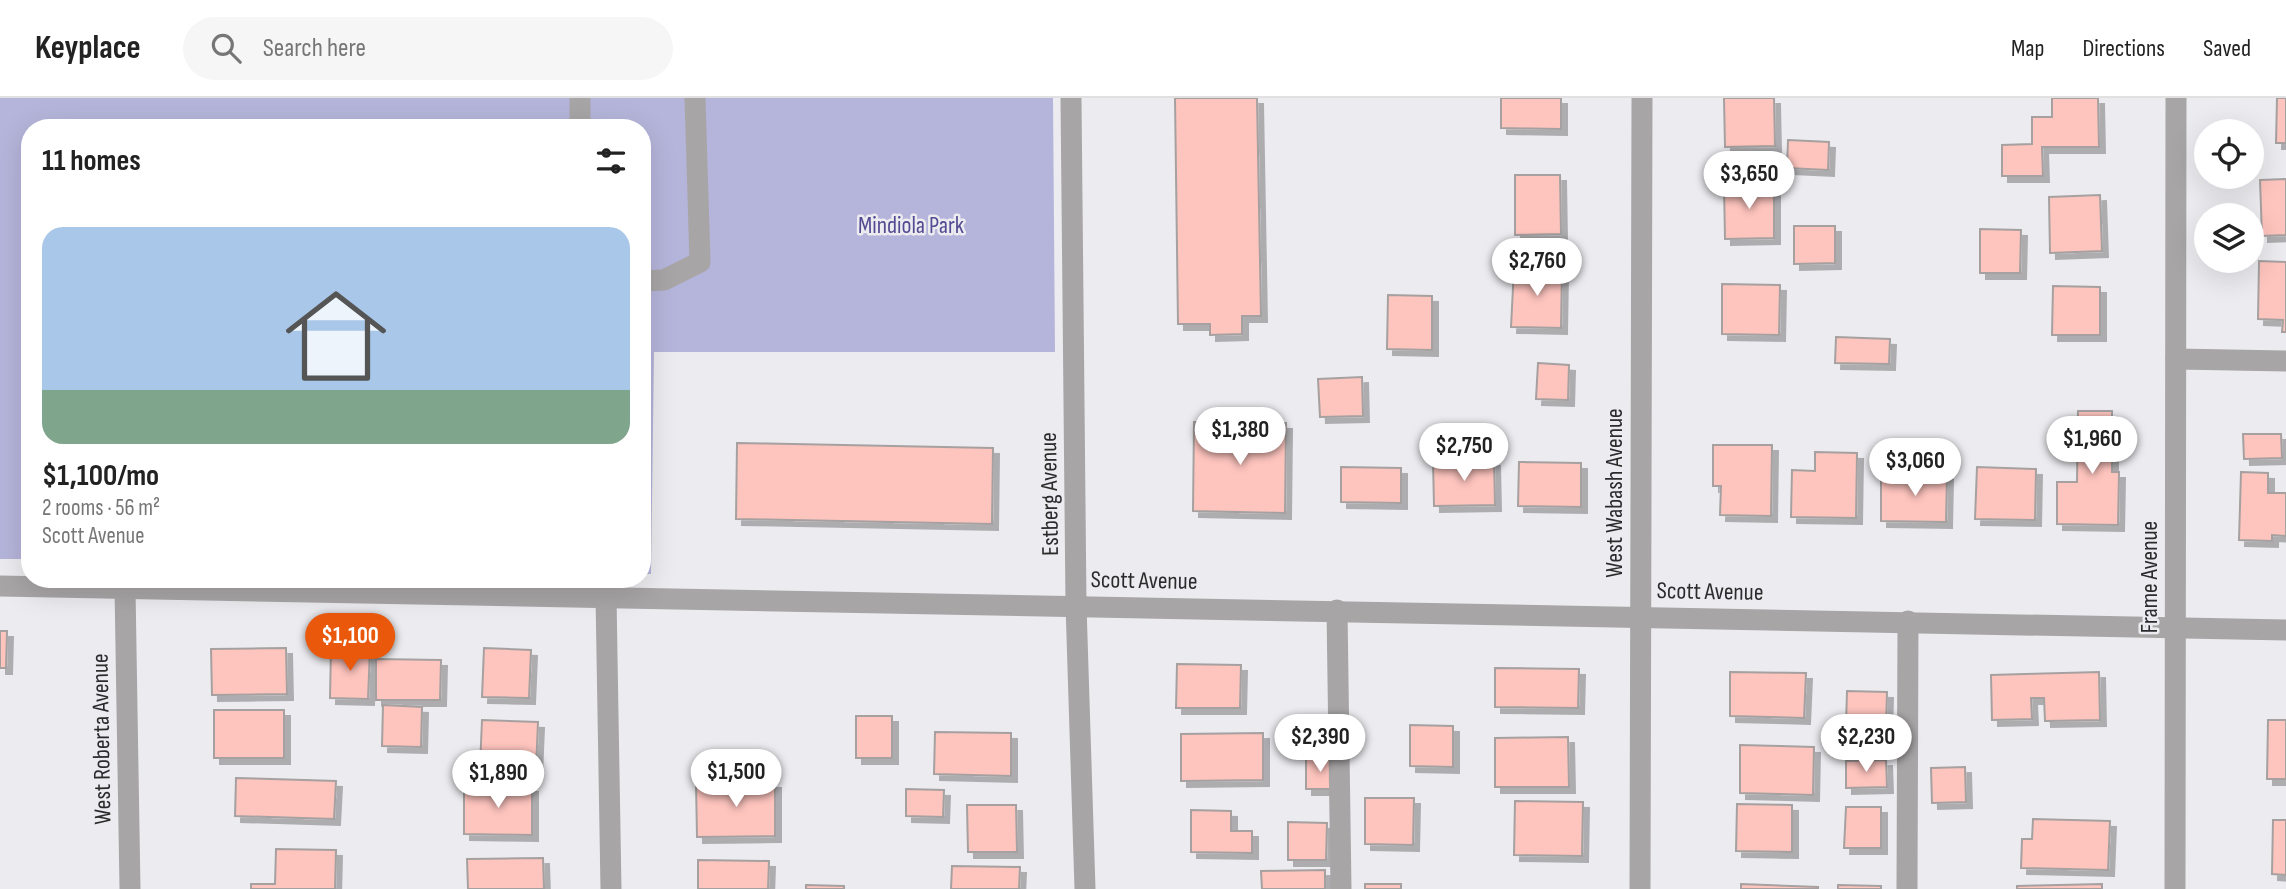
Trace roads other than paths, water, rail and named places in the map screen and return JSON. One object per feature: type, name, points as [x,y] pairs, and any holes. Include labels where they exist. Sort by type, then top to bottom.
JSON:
[{"type":"street","points":[[580,98],[580,119]]},
{"type":"street","points":[[651,281],[664,280],[700,262],[695,98]]},
{"type":"street","name":"Estberg Avenue","points":[[1071,98],[1076,605],[1085,889]]},
{"type":"street","name":"West Wabash Avenue","points":[[1640,889],[1642,98]]},
{"type":"street","name":"Frame Avenue","points":[[2175,889],[2176,98]]},
{"type":"street","points":[[2176,359],[2286,361]]},
{"type":"street","name":"Scott Avenue","points":[[0,586],[21,586]]},
{"type":"street","name":"Scott Avenue","points":[[125,588],[2286,629]]},
{"type":"street","name":"West Roberta Avenue","points":[[125,588],[130,889]]},
{"type":"street","points":[[607,596],[611,889]]},
{"type":"street","points":[[1337,610],[1341,889]]},
{"type":"street","points":[[1907,889],[1908,621]]},
{"type":"park label","name":"Mindiola Park","points":[[911,225]]}]
